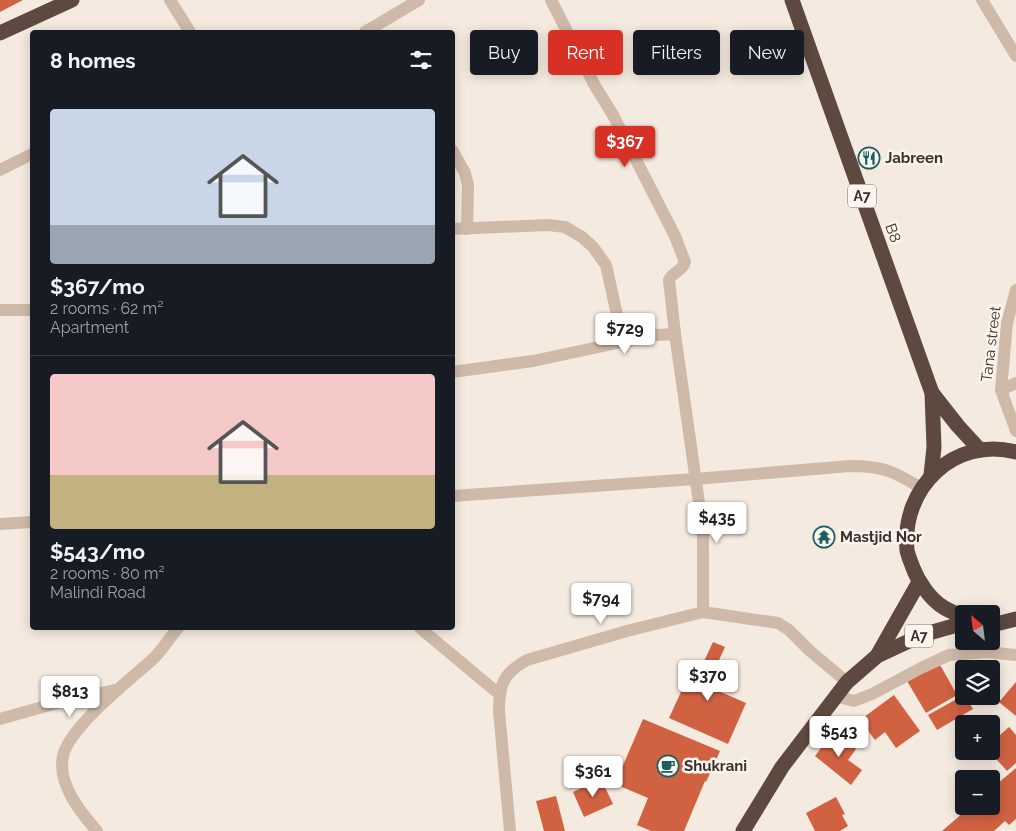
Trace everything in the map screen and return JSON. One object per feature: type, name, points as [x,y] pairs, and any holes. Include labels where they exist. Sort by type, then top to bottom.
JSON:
[{"type":"highway","points":[[0,33],[72,0]]},
{"type":"highway","name":"B8","points":[[792,0],[932,393]]},
{"type":"highway","name":"A7","points":[[932,393],[980,450]]},
{"type":"highway","name":"A7","points":[[931,475],[934,448],[932,393]]},
{"type":"highway","points":[[955,613],[942,607],[919,582],[907,551],[908,518],[921,488],[931,475],[954,458],[980,450],[1004,449],[1016,452]]},
{"type":"highway","name":"A7","points":[[877,656],[919,582]]},
{"type":"highway","points":[[1000,623],[1016,620]]},
{"type":"highway","name":"A7","points":[[743,831],[782,767],[847,682],[877,656],[922,635],[955,626]]},
{"type":"street","points":[[170,0],[189,30]]},
{"type":"street","points":[[368,30],[419,0]]},
{"type":"street","points":[[551,0],[594,86],[622,131],[675,236],[686,262],[684,267],[671,276],[670,280],[675,334],[703,531],[703,612]]},
{"type":"street","points":[[982,0],[1016,56]]},
{"type":"street","points":[[0,170],[30,155]]},
{"type":"street","points":[[455,155],[465,173],[468,184],[467,229]]},
{"type":"street","points":[[455,230],[548,225],[566,227],[582,237],[600,254],[606,265],[623,342]]},
{"type":"street","name":"Tana street","points":[[1016,290],[1007,323],[1001,390],[1016,431]]},
{"type":"street","points":[[0,310],[30,310]]},
{"type":"street","points":[[455,372],[533,360],[655,335],[675,334]]},
{"type":"street","points":[[1001,390],[1016,383]]},
{"type":"street","points":[[455,496],[695,480],[850,466],[870,466],[890,470],[921,488]]},
{"type":"street","points":[[0,524],[30,522]]},
{"type":"street","points":[[510,831],[499,694],[503,681],[514,668],[527,660],[703,612],[778,623],[789,630],[847,682]]},
{"type":"street","points":[[96,831],[69,792],[63,776],[63,756],[71,737],[155,656],[176,630]]},
{"type":"street","points":[[422,630],[499,694]]},
{"type":"street","points":[[835,696],[854,701],[949,656],[987,652],[1016,655]]},
{"type":"street","points":[[0,719],[120,689]]},
{"type":"building","points":[[0,0],[23,0],[0,12]]},
{"type":"building","points":[[713,642],[725,647],[707,686],[746,703],[728,744],[669,718],[692,668],[699,672]]},
{"type":"building","points":[[939,663],[955,691],[955,696],[926,713],[907,681]]},
{"type":"building","points":[[1016,682],[1016,716],[1000,701]]},
{"type":"building","points":[[894,695],[920,731],[896,748],[885,732],[875,740],[860,720]]},
{"type":"building","points":[[955,700],[955,705],[970,705],[973,709],[963,715],[955,715],[955,720],[937,730],[928,715]]},
{"type":"building","name":"Shukrani","points":[[643,719],[720,751],[684,831],[651,831],[637,825],[648,798],[615,784]]},
{"type":"building","points":[[1009,727],[1016,735],[1016,763],[1007,771],[997,760],[1000,760],[1000,735]]},
{"type":"building","points":[[834,731],[856,749],[848,760],[862,770],[851,785],[815,756]]},
{"type":"building","points":[[1016,768],[1016,819],[1009,825],[1005,821],[994,831],[942,831],[961,815],[1000,815],[1000,781]]},
{"type":"building","points":[[601,779],[613,804],[584,817],[573,792]]},
{"type":"building","points":[[556,796],[565,831],[544,831],[536,801]]},
{"type":"building","points":[[836,797],[845,814],[842,815],[848,826],[840,831],[815,831],[806,813]]},
{"type":"place","name":"Jabreen","points":[[869,158]]},
{"type":"place","name":"Mastjid Nor","points":[[824,537]]},
{"type":"place","name":"Shukrani","points":[[668,766]]}]
